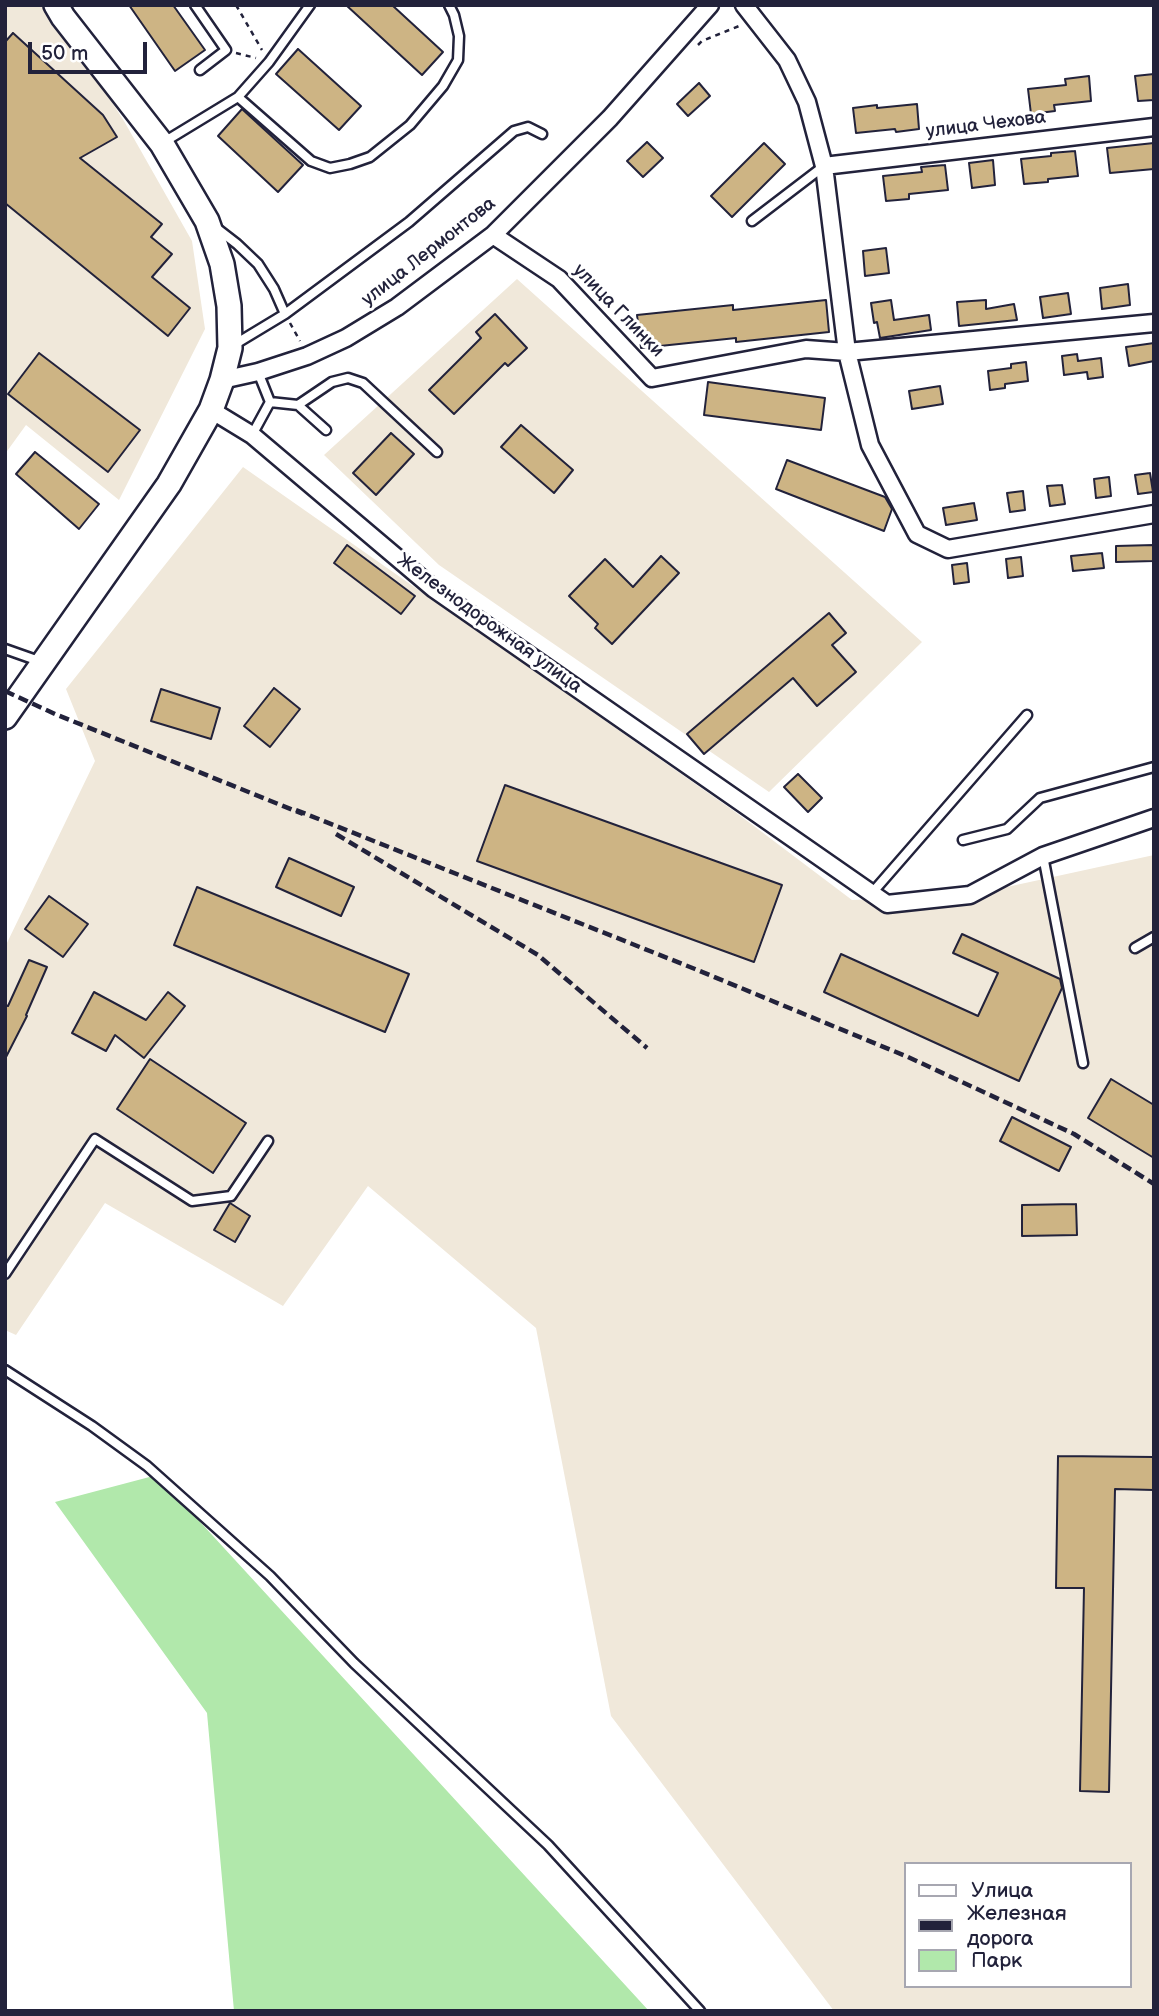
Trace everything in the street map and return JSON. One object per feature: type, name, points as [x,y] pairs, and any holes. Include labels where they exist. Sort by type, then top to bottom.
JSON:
[{"type":"main road","points":[[5,717],[169,484],[211,411],[230,348],[229,306],[222,264],[207,221],[162,144],[56,5]]},
{"type":"street","name":"улица Лермонтова","points":[[222,380],[307,356],[346,338],[397,307],[493,235],[610,118],[710,5]]},
{"type":"street","points":[[744,5],[787,60],[807,102],[824,166],[847,352],[870,444],[918,534],[948,549],[1154,514]]},
{"type":"street","name":"улица Чехова","points":[[824,166],[1154,127]]},
{"type":"street","name":"улица Глинки","points":[[493,235],[559,279],[652,378],[806,349],[847,352],[1154,323]]},
{"type":"street","name":"Железнодорожная улица","points":[[211,411],[252,435],[434,589],[887,904],[970,895],[1044,856],[1154,818]]},
{"type":"lane","points":[[195,5],[226,50],[200,70]]},
{"type":"lane","points":[[162,144],[238,97],[269,62],[310,5]]},
{"type":"lane","points":[[238,97],[311,161],[330,167],[370,157],[410,125],[443,86],[458,60],[459,36],[449,5]]},
{"type":"lane","points":[[230,348],[285,314],[409,222],[514,131],[528,127],[541,134]]},
{"type":"lane","points":[[752,220],[824,166]]},
{"type":"lane","points":[[207,221],[258,264],[274,289],[285,314]]},
{"type":"lane","points":[[258,372],[270,402]]},
{"type":"lane","points":[[298,405],[331,382],[348,378],[363,383],[437,452]]},
{"type":"lane","points":[[270,402],[298,405],[326,430]]},
{"type":"lane","points":[[252,435],[270,402]]},
{"type":"lane","points":[[5,649],[42,662]]},
{"type":"lane","points":[[872,893],[1027,715]]},
{"type":"lane","points":[[963,840],[1007,830],[1040,798],[1154,766]]},
{"type":"lane","points":[[1044,856],[1083,1063]]},
{"type":"lane","points":[[1135,948],[1154,937]]},
{"type":"lane","points":[[5,1274],[95,1139],[192,1201],[231,1196],[268,1141]]},
{"type":"lane","points":[[5,1370],[92,1426],[146,1466],[270,1576],[354,1662],[548,1844],[701,2011]]},
{"type":"path","points":[[236,5],[269,62]]},
{"type":"path","points":[[226,50],[269,62]]},
{"type":"path","points":[[285,314],[301,342]]},
{"type":"shaded area","points":[[5,5],[49,5],[124,121],[192,241],[205,329],[119,500],[26,425],[5,454]]},
{"type":"shaded area","points":[[517,279],[922,642],[769,792],[439,565],[324,455]]},
{"type":"shaded area","points":[[243,467],[734,811],[852,900],[970,895],[1154,855],[1154,2011],[834,2011],[611,1716],[536,1328],[368,1186],[283,1306],[105,1203],[16,1335],[5,1330],[5,947],[95,761],[66,689]]},
{"type":"green space","points":[[157,1475],[649,2011],[234,2011],[207,1713],[55,1502]]},
{"type":"building","points":[[129,5],[173,5],[205,50],[175,71]]},
{"type":"building","points":[[346,5],[392,5],[443,52],[422,75]]},
{"type":"building","points":[[13,33],[103,115],[117,137],[80,158],[162,224],[151,237],[172,254],[152,277],[190,308],[168,336],[5,203],[5,42]]},
{"type":"building","points":[[298,49],[361,106],[339,130],[276,74]]},
{"type":"building","points":[[1154,74],[1154,100],[1138,101],[1135,76]]},
{"type":"building","points":[[1089,76],[1091,101],[1054,105],[1055,111],[1031,114],[1028,89],[1066,85],[1065,79]]},
{"type":"building","points":[[699,83],[710,96],[688,116],[677,104]]},
{"type":"building","points":[[917,104],[919,129],[856,133],[853,108]]},
{"type":"building","points":[[242,109],[303,165],[278,192],[218,136]]},
{"type":"building","points":[[647,142],[663,158],[643,177],[627,161]]},
{"type":"building","points":[[764,143],[785,164],[732,217],[711,196]]},
{"type":"building","points":[[1154,143],[1154,169],[1110,173],[1107,148]]},
{"type":"building","points":[[1075,151],[1078,176],[1024,184],[1021,159]]},
{"type":"building","points":[[993,160],[995,185],[972,188],[969,163]]},
{"type":"building","points":[[945,165],[948,190],[909,194],[909,199],[886,201],[883,176],[922,172],[921,167]]},
{"type":"building","points":[[886,248],[889,273],[865,276],[863,251]]},
{"type":"building","points":[[1128,284],[1130,305],[1102,309],[1100,288]]},
{"type":"building","points":[[1068,293],[1071,314],[1043,318],[1040,297]]},
{"type":"building","points":[[826,300],[829,332],[641,348],[637,315],[733,305],[733,310]]},
{"type":"building","points":[[891,300],[894,320],[929,315],[931,330],[880,338],[871,303]]},
{"type":"building","points":[[986,300],[986,309],[1014,304],[1017,320],[959,326],[957,302]]},
{"type":"building","points":[[495,314],[527,348],[508,366],[505,363],[454,414],[429,390],[481,338],[476,332]]},
{"type":"building","points":[[1154,343],[1154,361],[1129,366],[1126,347]]},
{"type":"building","points":[[39,353],[140,430],[108,472],[8,394]]},
{"type":"building","points":[[1077,354],[1078,361],[1101,358],[1103,377],[1088,379],[1087,372],[1064,375],[1062,356]]},
{"type":"building","points":[[1026,362],[1028,381],[1005,384],[1005,388],[990,390],[988,371],[1011,368],[1011,364]]},
{"type":"building","points":[[708,382],[825,398],[821,430],[704,415]]},
{"type":"building","points":[[940,386],[943,404],[912,409],[909,391]]},
{"type":"building","points":[[521,425],[573,470],[554,493],[501,447]]},
{"type":"building","points":[[391,433],[414,454],[376,495],[353,473]]},
{"type":"building","points":[[35,452],[99,504],[79,529],[16,474]]},
{"type":"building","points":[[787,460],[885,497],[892,509],[884,531],[776,489]]},
{"type":"building","points":[[1150,473],[1153,492],[1138,494],[1135,475]]},
{"type":"building","points":[[1109,477],[1111,496],[1096,498],[1094,479]]},
{"type":"building","points":[[1062,485],[1065,504],[1050,506],[1047,486]]},
{"type":"building","points":[[1023,491],[1025,510],[1010,512],[1007,493]]},
{"type":"building","points":[[974,503],[977,520],[946,525],[943,508]]},
{"type":"building","points":[[347,545],[415,596],[401,614],[334,563]]},
{"type":"building","points":[[1154,545],[1154,561],[1116,562],[1116,546]]},
{"type":"building","points":[[1102,553],[1104,568],[1073,571],[1071,556]]},
{"type":"building","points":[[661,556],[679,573],[612,644],[595,628],[598,624],[569,596],[605,559],[633,587]]},
{"type":"building","points":[[1021,557],[1023,576],[1008,578],[1006,559]]},
{"type":"building","points":[[967,563],[969,582],[954,584],[952,565]]},
{"type":"building","points":[[829,613],[846,633],[832,645],[856,672],[817,706],[793,678],[704,754],[687,734]]},
{"type":"building","points":[[274,688],[300,709],[270,747],[244,726]]},
{"type":"building","points":[[161,689],[220,708],[211,739],[151,721]]},
{"type":"building","points":[[798,774],[822,798],[808,812],[784,787]]},
{"type":"building","points":[[505,785],[782,885],[754,962],[477,861]]},
{"type":"building","points":[[289,858],[354,887],[341,916],[276,887]]},
{"type":"building","points":[[197,887],[409,974],[385,1032],[174,945]]},
{"type":"building","points":[[49,896],[88,924],[63,957],[25,929]]},
{"type":"building","points":[[962,934],[1060,979],[1062,988],[1019,1081],[824,992],[841,954],[978,1016],[998,973],[953,953]]},
{"type":"building","points":[[29,960],[47,967],[27,1016],[5,1059],[5,1005],[8,1006]]},
{"type":"building","points":[[94,992],[146,1020],[168,992],[185,1006],[144,1058],[115,1035],[106,1051],[72,1033]]},
{"type":"building","points":[[150,1059],[246,1123],[213,1173],[117,1109]]},
{"type":"building","points":[[1111,1079],[1154,1105],[1154,1158],[1088,1118]]},
{"type":"building","points":[[1012,1117],[1071,1147],[1059,1171],[1000,1141]]},
{"type":"building","points":[[230,1203],[250,1216],[235,1242],[214,1230]]},
{"type":"building","points":[[1076,1204],[1077,1235],[1022,1236],[1022,1205]]},
{"type":"building","points":[[1058,1456],[1154,1457],[1154,1490],[1115,1489],[1109,1792],[1080,1791],[1084,1588],[1056,1588]]},
{"type":"railway","points":[[5,691],[55,714],[303,814]]},
{"type":"railway","points":[[296,810],[908,1057],[1074,1134],[1154,1184]]},
{"type":"railway","points":[[336,834],[538,955],[647,1048]]}]
